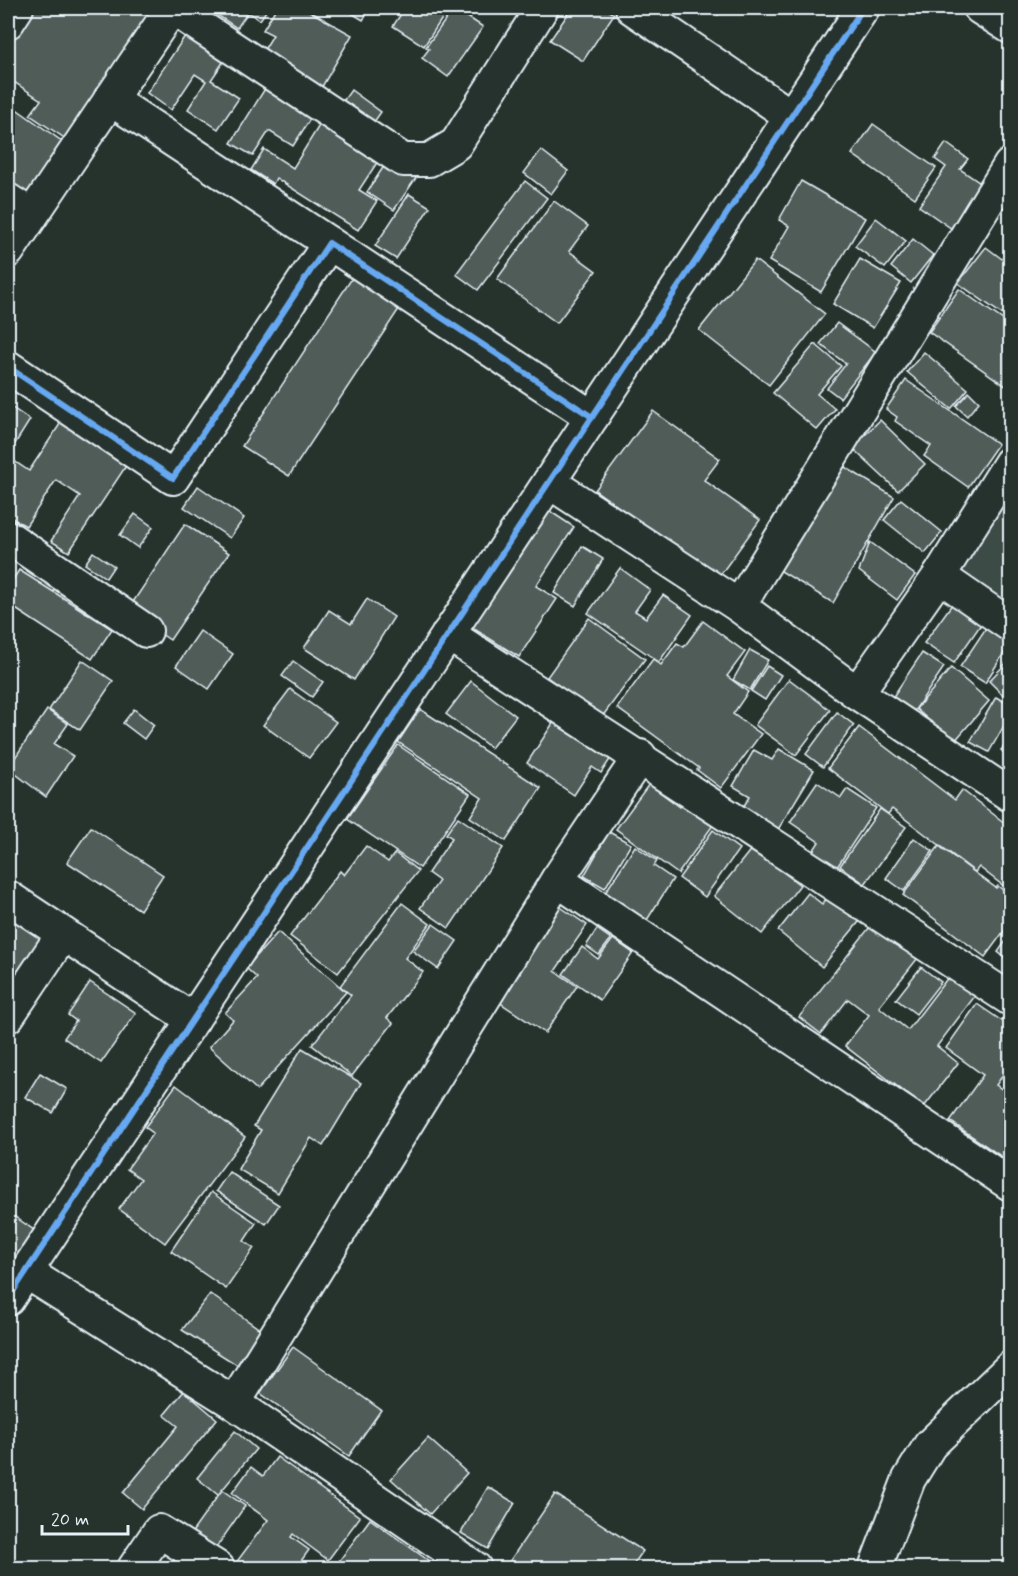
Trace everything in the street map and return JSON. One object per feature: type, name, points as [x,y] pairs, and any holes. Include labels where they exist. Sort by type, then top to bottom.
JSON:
[{"type":"street","points":[[8,22],[17,8]]},
{"type":"street","points":[[8,251],[20,207],[110,99],[172,8],[403,160],[429,160],[456,144],[542,8]]},
{"type":"street","points":[[632,8],[791,116]]},
{"type":"street","points":[[8,1299],[863,8]]},
{"type":"street","points":[[980,8],[1011,27]]},
{"type":"street","points":[[110,99],[592,417]]},
{"type":"street","points":[[739,606],[1000,204],[1011,165]]},
{"type":"street","points":[[8,368],[173,478],[328,243]]},
{"type":"street","points":[[857,693],[939,576],[1011,463]]},
{"type":"street","points":[[549,482],[739,606],[857,693],[1011,795]]},
{"type":"street","points":[[8,537],[146,631]]},
{"type":"street","points":[[939,576],[1011,625]]},
{"type":"street","points":[[448,634],[640,756],[1011,999]]},
{"type":"street","points":[[234,1403],[557,880],[640,756]]},
{"type":"street","points":[[557,880],[1011,1184]]},
{"type":"street","points":[[8,897],[193,1020]]},
{"type":"street","points":[[8,1016],[63,934]]},
{"type":"street","points":[[26,1272],[234,1403],[475,1569]]},
{"type":"street","points":[[875,1569],[909,1479],[930,1445],[1011,1368]]},
{"type":"street","points":[[134,1569],[159,1531],[218,1569]]},
{"type":"shaded area","points":[[1010,478],[1010,609],[950,569]]},
{"type":"building","points":[[34,8],[163,8],[72,143],[30,115],[41,100],[8,78],[8,47]]},
{"type":"building","points":[[207,8],[268,8],[260,20],[248,12],[237,28]]},
{"type":"building","points":[[276,8],[304,8],[352,35],[316,97],[259,58],[273,35],[263,30]]},
{"type":"building","points":[[343,8],[371,8],[363,20]]},
{"type":"building","points":[[405,8],[449,8],[424,46],[393,26]]},
{"type":"building","points":[[454,8],[483,27],[448,77],[422,58],[429,49],[426,47]]},
{"type":"building","points":[[572,8],[605,8],[614,14],[583,61],[550,40]]},
{"type":"building","points":[[707,8],[723,8],[718,15]]},
{"type":"building","points":[[187,33],[228,55],[211,80],[239,98],[218,129],[188,109],[206,81],[195,74],[171,110],[147,93]]},
{"type":"building","points":[[266,87],[312,116],[293,146],[269,131],[253,156],[231,143]]},
{"type":"building","points":[[351,90],[381,112],[367,132],[336,111]]},
{"type":"building","points":[[8,103],[70,147],[33,199],[8,181]]},
{"type":"building","points":[[320,124],[378,161],[359,190],[377,201],[358,230],[276,178],[273,184],[251,170],[264,149],[293,168]]},
{"type":"building","points":[[873,124],[936,168],[915,198],[852,154]]},
{"type":"building","points":[[946,143],[968,159],[960,169],[986,187],[955,231],[919,206],[946,167],[935,159]]},
{"type":"building","points":[[541,150],[568,171],[551,194],[524,173]]},
{"type":"building","points":[[388,160],[416,178],[394,210],[367,192]]},
{"type":"building","points":[[525,181],[547,198],[478,290],[456,274]]},
{"type":"building","points":[[801,181],[865,218],[821,292],[769,261],[789,226],[779,220]]},
{"type":"building","points":[[409,194],[430,207],[396,259],[375,246]]},
{"type":"building","points":[[554,201],[588,226],[569,251],[596,271],[557,323],[497,279]]},
{"type":"building","points":[[876,218],[906,241],[885,268],[855,246]]},
{"type":"building","points":[[913,239],[933,255],[911,283],[891,267]]},
{"type":"building","points":[[986,247],[1010,265],[1010,320],[958,283]]},
{"type":"building","points":[[860,259],[901,283],[873,328],[833,304]]},
{"type":"building","points":[[755,260],[825,314],[769,385],[699,330]]},
{"type":"building","points":[[356,272],[403,303],[289,476],[242,446]]},
{"type":"building","points":[[959,289],[1010,325],[1010,389],[929,332]]},
{"type":"building","points":[[837,323],[876,352],[840,398],[827,388],[846,364],[820,344]]},
{"type":"building","points":[[815,344],[841,366],[817,394],[835,409],[817,430],[773,393]]},
{"type":"building","points":[[924,352],[968,389],[951,409],[907,372]]},
{"type":"building","points":[[906,380],[998,444],[968,487],[924,456],[931,446],[895,421],[897,417],[886,409]]},
{"type":"building","points":[[969,392],[979,402],[967,416],[956,406]]},
{"type":"building","points":[[8,405],[30,420],[8,455]]},
{"type":"building","points":[[653,411],[720,459],[704,480],[760,520],[718,578],[595,490]]},
{"type":"building","points":[[880,420],[925,464],[898,491],[852,448]]},
{"type":"building","points":[[62,421],[128,463],[69,552],[51,541],[80,496],[56,480],[26,526],[8,516],[8,457],[29,471]]},
{"type":"building","points":[[840,464],[894,497],[833,603],[776,568]]},
{"type":"building","points":[[198,486],[244,518],[230,538],[184,507]]},
{"type":"building","points":[[901,499],[942,532],[925,553],[884,520]]},
{"type":"building","points":[[548,510],[574,527],[536,586],[557,599],[519,657],[471,627]]},
{"type":"building","points":[[135,514],[153,527],[138,548],[120,535]]},
{"type":"building","points":[[185,524],[229,553],[170,640],[127,611]]},
{"type":"building","points":[[870,542],[915,575],[897,600],[859,571]]},
{"type":"building","points":[[582,546],[603,559],[575,606],[554,593]]},
{"type":"building","points":[[93,552],[114,566],[106,578],[85,564]]},
{"type":"building","points":[[620,568],[650,590],[635,611],[646,618],[663,595],[692,615],[659,662],[588,613]]},
{"type":"building","points":[[19,570],[112,629],[92,659],[8,604],[8,587]]},
{"type":"building","points":[[367,599],[394,617],[354,680],[304,648],[329,610],[351,624]]},
{"type":"building","points":[[955,600],[984,620],[954,663],[924,643]]},
{"type":"building","points":[[589,618],[645,659],[602,717],[547,677]]},
{"type":"building","points":[[703,621],[745,652],[727,676],[748,692],[733,714],[761,734],[721,788],[697,770],[699,768],[617,708],[653,659],[661,665],[677,643],[684,647]]},
{"type":"building","points":[[988,625],[1010,640],[1010,644],[985,683],[960,667]]},
{"type":"building","points":[[200,631],[233,654],[209,689],[176,666]]},
{"type":"building","points":[[750,650],[768,660],[750,690],[733,680]]},
{"type":"building","points":[[922,653],[944,667],[913,713],[892,698]]},
{"type":"building","points":[[1010,659],[1010,702],[989,681]]},
{"type":"building","points":[[82,660],[113,681],[80,730],[49,710]]},
{"type":"building","points":[[293,661],[323,682],[312,697],[282,676]]},
{"type":"building","points":[[767,666],[781,675],[765,700],[751,691]]},
{"type":"building","points":[[951,668],[989,701],[954,742],[916,709]]},
{"type":"building","points":[[789,679],[830,710],[796,755],[755,725]]},
{"type":"building","points":[[471,681],[516,716],[491,748],[446,714]]},
{"type":"building","points":[[290,689],[336,722],[309,758],[263,725]]},
{"type":"building","points":[[996,697],[1010,705],[1010,715],[989,752],[970,742]]},
{"type":"building","points":[[134,709],[154,725],[144,739],[123,723]]},
{"type":"building","points":[[420,709],[541,788],[506,841],[470,817],[482,798],[398,742]]},
{"type":"building","points":[[47,710],[68,724],[54,744],[73,756],[46,797],[8,768]]},
{"type":"building","points":[[837,712],[854,725],[823,767],[806,754]]},
{"type":"building","points":[[555,720],[611,758],[601,773],[592,767],[574,795],[527,763]]},
{"type":"building","points":[[859,727],[955,800],[962,790],[1010,827],[1010,891],[979,867],[975,872],[892,809],[888,814],[828,768]]},
{"type":"building","points":[[1010,740],[1010,759],[1001,750]]},
{"type":"building","points":[[398,745],[470,794],[420,868],[347,819]]},
{"type":"building","points":[[779,749],[814,770],[776,833],[740,812],[750,796],[733,786],[754,750],[772,760]]},
{"type":"building","points":[[817,782],[841,798],[847,789],[876,808],[837,867],[813,851],[819,842],[790,822]]},
{"type":"building","points":[[649,784],[680,807],[686,799],[716,821],[678,874],[616,829]]},
{"type":"building","points":[[880,809],[906,827],[865,884],[840,866]]},
{"type":"building","points":[[458,817],[503,848],[449,928],[420,908],[439,881],[428,873],[452,838],[446,834]]},
{"type":"building","points":[[91,827],[163,875],[140,910],[67,862]]},
{"type":"building","points":[[713,830],[739,849],[705,897],[679,878]]},
{"type":"building","points":[[609,832],[631,844],[605,888],[584,876]]},
{"type":"building","points":[[914,838],[933,851],[904,891],[886,878]]},
{"type":"building","points":[[366,846],[388,862],[395,853],[418,871],[338,973],[290,936],[340,871],[344,875]]},
{"type":"building","points":[[635,846],[657,861],[654,866],[673,879],[647,920],[605,893]]},
{"type":"building","points":[[939,846],[1010,896],[1010,923],[985,957],[903,895]]},
{"type":"building","points":[[752,848],[800,885],[762,934],[714,896]]},
{"type":"building","points":[[808,893],[822,904],[832,893],[863,917],[822,967],[778,931]]},
{"type":"building","points":[[402,903],[430,924],[405,958],[423,972],[387,1018],[393,1023],[352,1076],[312,1045],[351,995],[340,986]]},
{"type":"building","points":[[559,906],[587,925],[555,971],[577,986],[545,1033],[496,1000]]},
{"type":"building","points":[[12,910],[56,942],[8,1010],[8,917]]},
{"type":"building","points":[[873,923],[918,958],[879,1007],[908,1030],[952,972],[978,992],[937,1046],[958,1063],[924,1107],[845,1046],[869,1015],[848,999],[821,1034],[799,1017]]},
{"type":"building","points":[[433,924],[457,941],[438,969],[413,951]]},
{"type":"building","points":[[597,929],[611,939],[599,955],[586,946]]},
{"type":"building","points":[[278,932],[346,992],[257,1090],[209,1047],[233,1020],[225,1013],[257,978],[246,968]]},
{"type":"building","points":[[1010,935],[1010,962],[998,952]]},
{"type":"building","points":[[613,939],[633,953],[600,1000],[563,974],[582,947],[598,959]]},
{"type":"building","points":[[921,967],[941,982],[916,1014],[896,999]]},
{"type":"building","points":[[90,982],[136,1013],[101,1063],[64,1038],[76,1021],[68,1015]]},
{"type":"building","points":[[977,1004],[1002,1021],[1007,1013],[1010,1015],[1010,1065],[996,1085],[1010,1095],[1010,1158],[1008,1161],[950,1121],[983,1075],[946,1048]]},
{"type":"building","points":[[302,1048],[361,1083],[323,1146],[311,1138],[278,1193],[238,1169],[261,1130],[254,1126]]},
{"type":"building","points":[[40,1073],[67,1089],[53,1113],[25,1097]]},
{"type":"building","points":[[176,1085],[245,1137],[165,1243],[119,1209],[141,1179],[127,1169],[153,1133],[145,1127]]},
{"type":"building","points":[[229,1172],[279,1205],[266,1224],[216,1191]]},
{"type":"building","points":[[211,1192],[256,1223],[244,1241],[254,1248],[226,1289],[171,1251]]},
{"type":"building","points":[[8,1212],[41,1235],[8,1282]]},
{"type":"building","points":[[210,1294],[261,1330],[237,1365],[182,1330]]},
{"type":"building","points":[[293,1347],[381,1410],[349,1456],[260,1393]]},
{"type":"building","points":[[184,1391],[217,1419],[142,1509],[123,1493],[178,1426],[164,1415]]},
{"type":"building","points":[[235,1431],[256,1449],[218,1495],[197,1478]]},
{"type":"building","points":[[428,1438],[467,1473],[430,1514],[391,1479]]},
{"type":"building","points":[[277,1457],[360,1517],[328,1560],[293,1534],[291,1537],[309,1550],[296,1568],[240,1568],[235,1564],[268,1520],[232,1493],[251,1467],[263,1476]]},
{"type":"building","points":[[488,1487],[515,1503],[488,1549],[461,1533]]},
{"type":"building","points":[[222,1490],[245,1506],[211,1555],[188,1538]]},
{"type":"building","points":[[555,1494],[643,1551],[631,1568],[512,1568],[507,1565]]},
{"type":"building","points":[[370,1519],[439,1568],[334,1568]]},
{"type":"building","points":[[177,1556],[191,1568],[167,1568]]},
{"type":"cycle path","points":[[8,1299],[863,8]]},
{"type":"cycle path","points":[[8,367],[173,478],[329,243],[592,417]]}]
